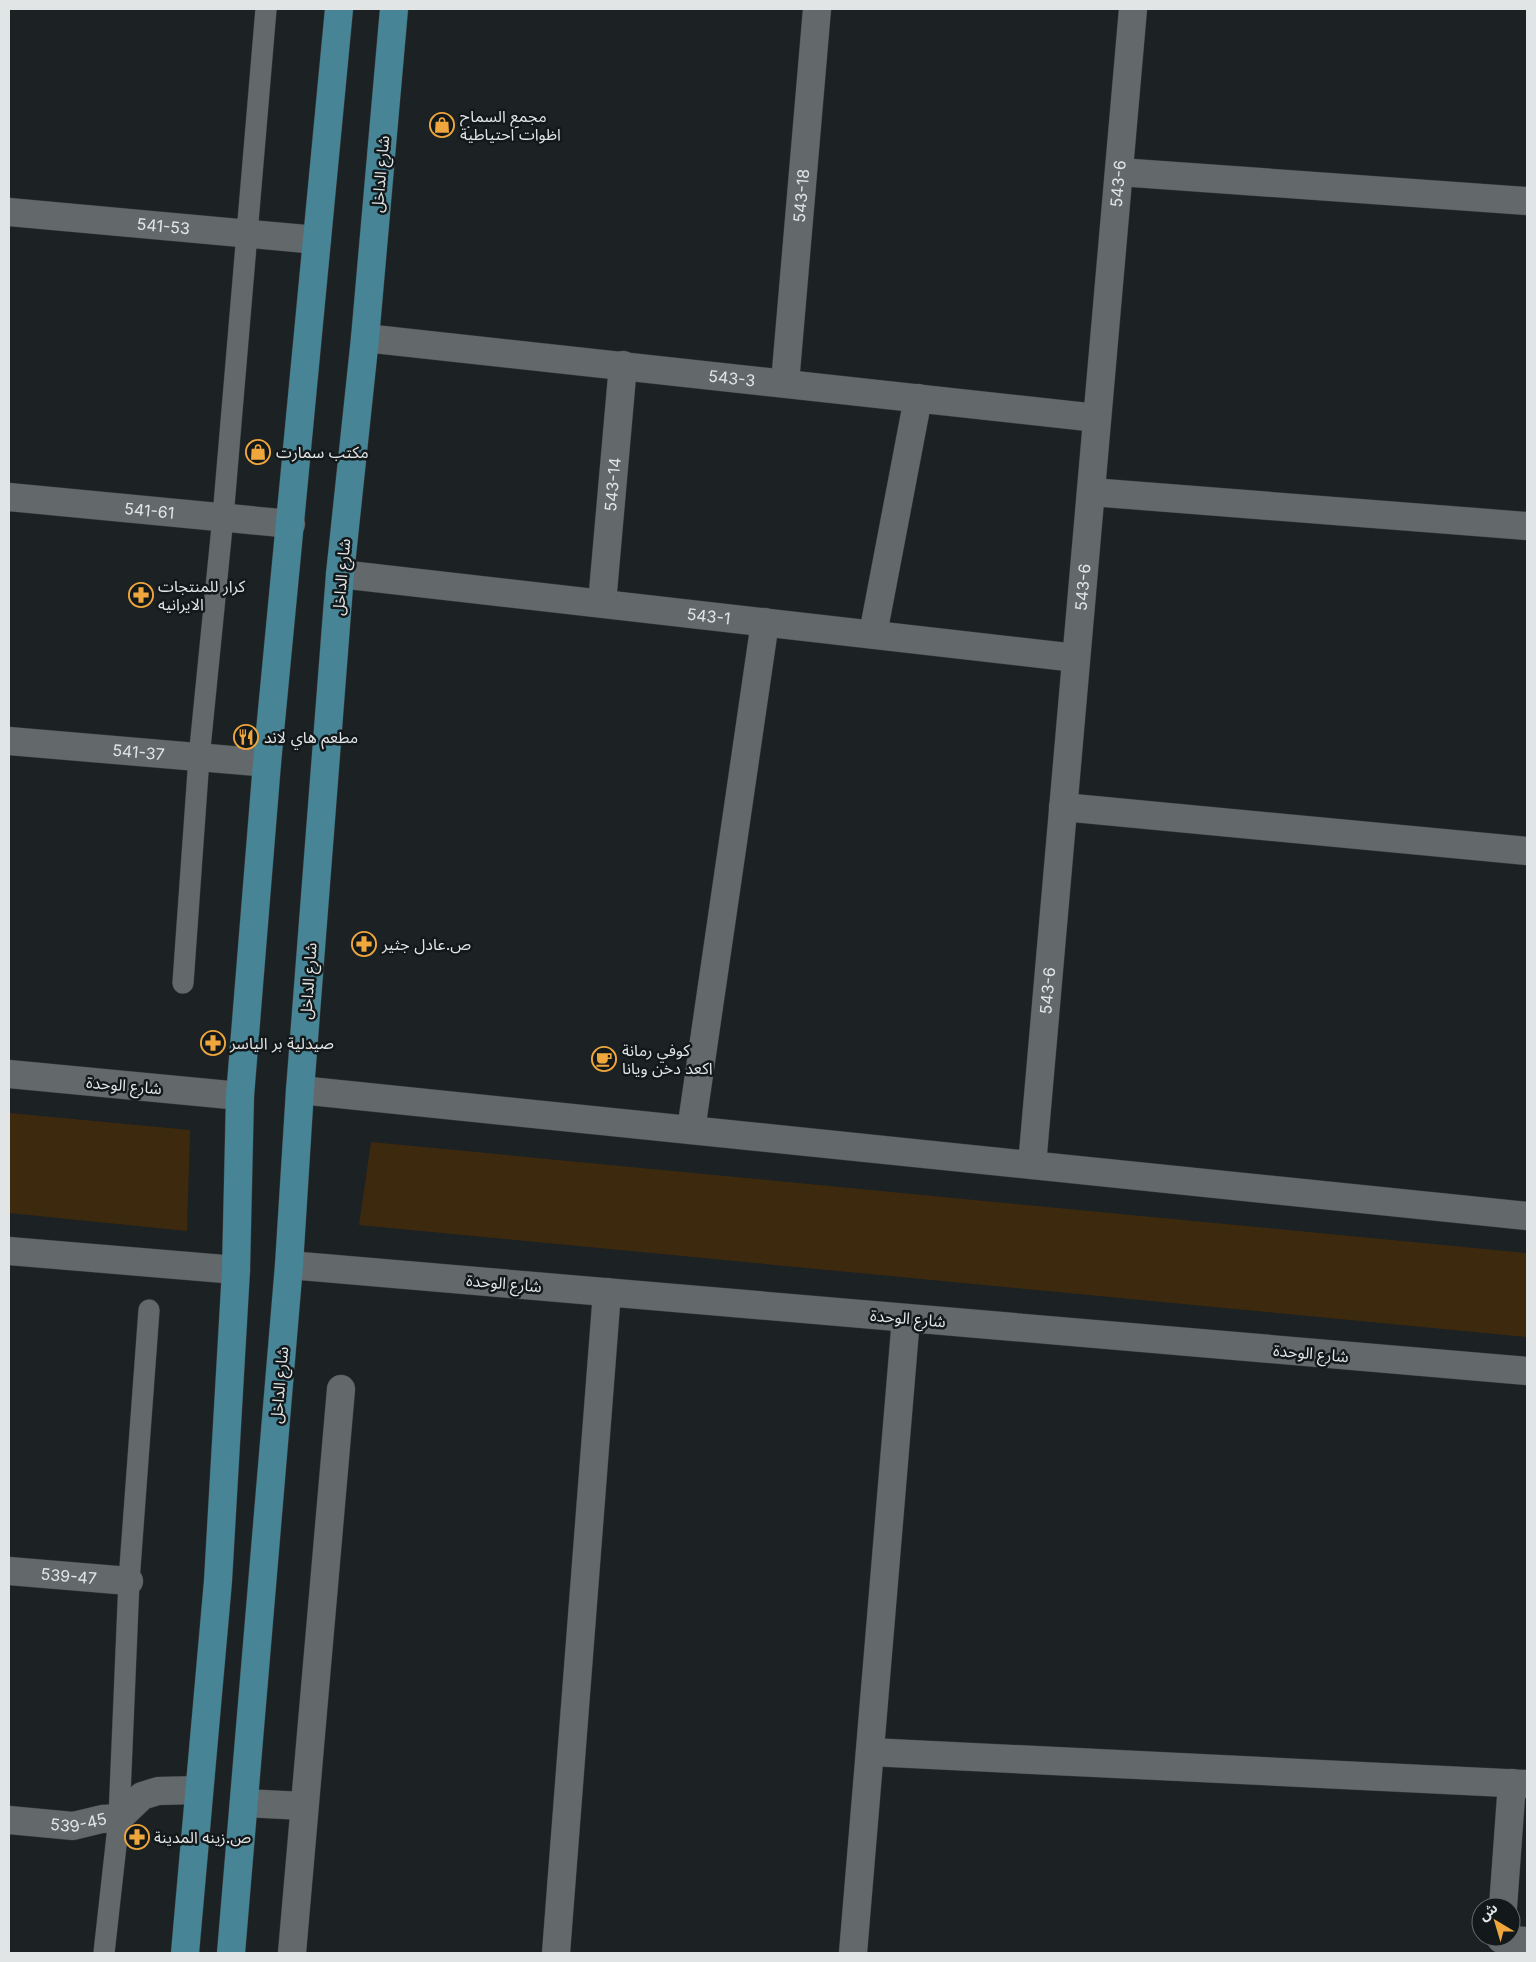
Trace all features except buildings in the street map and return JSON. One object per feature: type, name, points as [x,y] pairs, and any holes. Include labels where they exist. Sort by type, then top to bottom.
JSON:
[{"type":"main road","points":[[185,1953],[218,1581],[236,1270],[240,1096],[268,763],[339,9]]},
{"type":"main road","name":"شارع الداخل","points":[[231,1953],[288,1265],[340,574],[365,338],[394,9]]},
{"type":"street","name":"543-18","points":[[785,383],[817,9]]},
{"type":"street","name":"543-6","points":[[1032,1165],[1133,9]]},
{"type":"street","points":[[1119,172],[1527,201]]},
{"type":"street","name":"541-53","points":[[9,212],[318,240]]},
{"type":"street","name":"543-3","points":[[365,338],[1098,418]]},
{"type":"street","name":"543-14","points":[[602,603],[623,366]]},
{"type":"street","points":[[874,634],[918,398]]},
{"type":"street","points":[[1091,492],[1527,526]]},
{"type":"street","name":"541-61","points":[[9,497],[291,524]]},
{"type":"street","name":"543-1","points":[[340,574],[1076,658]]},
{"type":"street","points":[[691,1130],[766,622]]},
{"type":"street","name":"541-37","points":[[9,742],[268,763]]},
{"type":"street","points":[[1063,807],[1527,851]]},
{"type":"street","name":"شارع الوحدة","points":[[9,1074],[240,1096]]},
{"type":"street","points":[[300,1090],[1527,1216]]},
{"type":"street","points":[[9,1251],[236,1270]]},
{"type":"street","name":"شارع الوحدة","points":[[288,1265],[1527,1371]]},
{"type":"street","points":[[556,1953],[607,1292]]},
{"type":"street","points":[[853,1953],[906,1318]]},
{"type":"street","points":[[292,1953],[340,1389]]},
{"type":"street","name":"539-47","points":[[9,1571],[129,1581]]},
{"type":"street","points":[[870,1752],[1519,1784],[1504,1897]]},
{"type":"street","name":"539-45","points":[[9,1820],[73,1826],[102,1819],[119,1818],[142,1796],[158,1791],[200,1790]]},
{"type":"street","points":[[244,1803],[304,1806]]},
{"type":"lane","points":[[183,982],[199,758],[223,517],[266,9]]},
{"type":"lane","points":[[104,1953],[119,1818],[129,1581],[149,1310]]},
{"type":"shaded area","points":[[9,1113],[190,1130],[187,1231],[9,1213]]},
{"type":"shaded area","points":[[371,1142],[1527,1253],[1527,1337],[359,1225]]},
{"type":"place","name":"مجمع السماح اظوات احتياطية","points":[[442,125]]},
{"type":"place","name":"مكتب سمارت","points":[[258,452]]},
{"type":"place","name":"كرار للمنتجات الايرانيه","points":[[141,595]]},
{"type":"place","name":"مطعم هاي لاند","points":[[246,737]]},
{"type":"place","name":"ص.عادل جثير","points":[[364,944]]},
{"type":"place","name":"صيدلية بر الياسر","points":[[213,1043]]},
{"type":"place","name":"كوفي رمانة اكعد دخن ويانا","points":[[604,1059]]},
{"type":"place","name":"ص.زينه المدينة","points":[[137,1837]]}]
